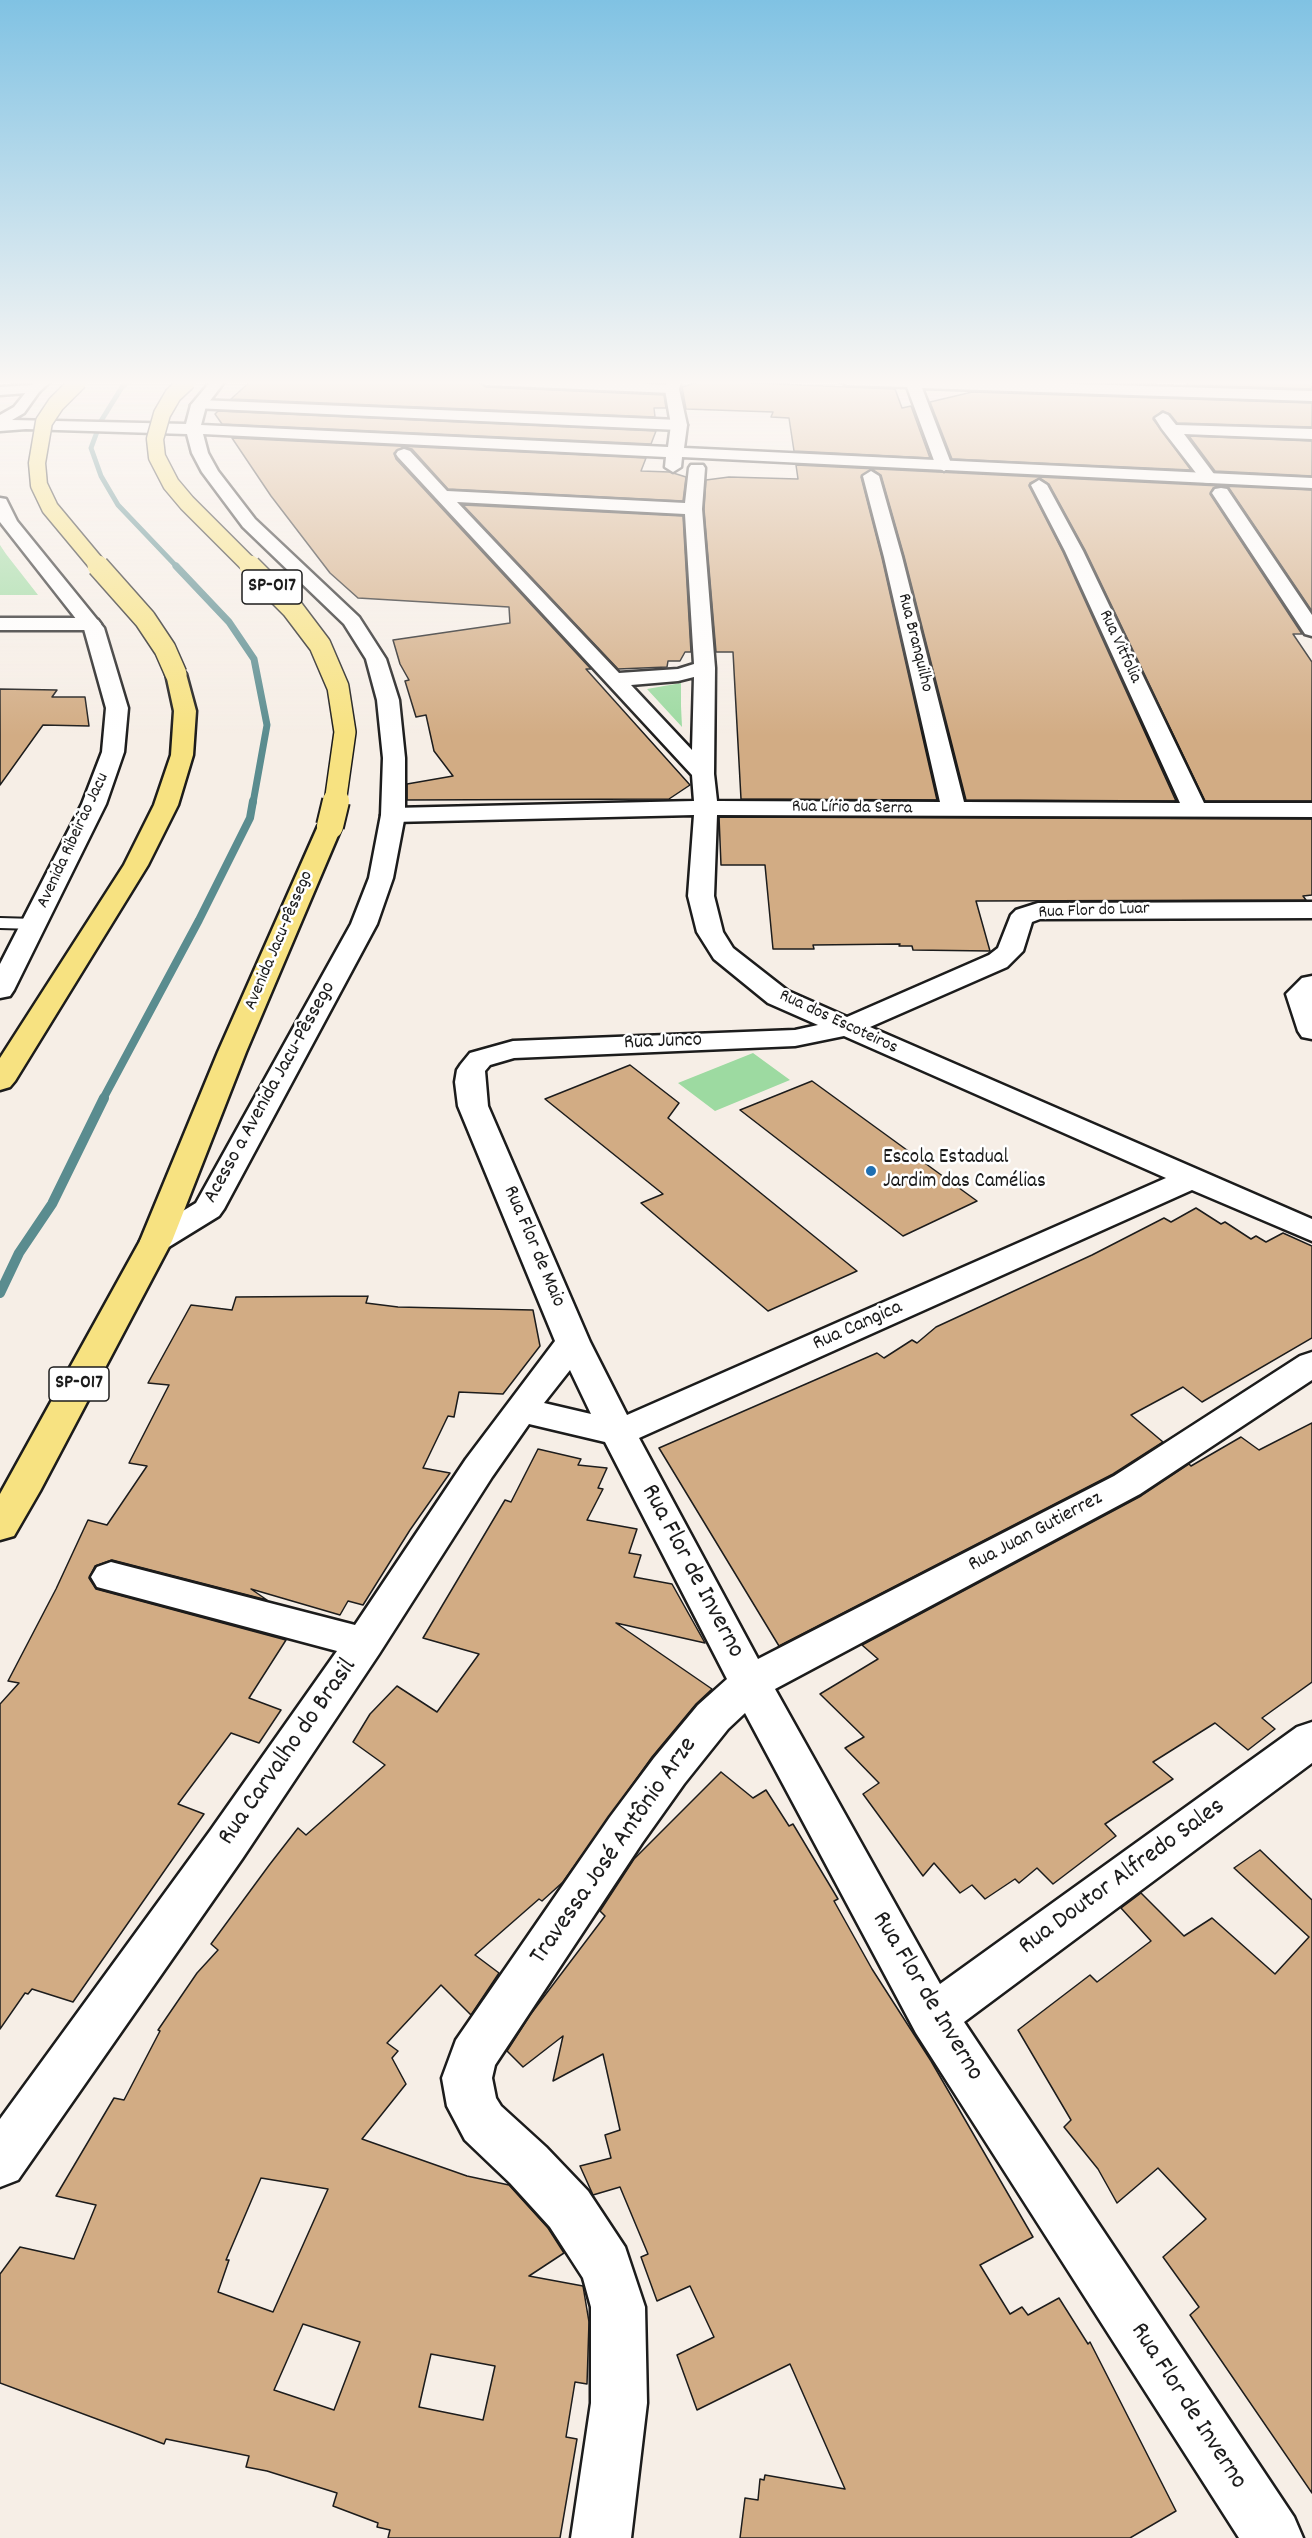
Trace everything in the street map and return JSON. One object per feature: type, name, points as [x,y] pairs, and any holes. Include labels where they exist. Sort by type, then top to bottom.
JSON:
[{"type":"highway","points":[[0,1081],[136,865],[166,805],[182,755],[185,711],[176,674],[165,649],[144,620],[69,533],[46,499]]},
{"type":"highway","name":"Avenida Jacu-Pêssego","points":[[0,1526],[156,1241],[232,1052],[330,826],[340,781],[345,732],[338,687],[320,645],[292,608],[184,499]]},
{"type":"street","points":[[230,499],[249,524],[352,621],[376,659],[388,700],[394,758],[393,815]]},
{"type":"street","points":[[445,499],[703,774]]},
{"type":"street","points":[[508,499],[693,509]]},
{"type":"street","name":"Rua dos Escoteiros","points":[[694,499],[705,668],[703,774],[706,807],[700,896],[710,932],[723,953],[778,997],[1312,1231]]},
{"type":"street","name":"Rua Branquilho","points":[[877,499],[954,810]]},
{"type":"street","name":"Rua Vitfolia","points":[[1047,499],[1074,551],[1196,811]]},
{"type":"street","points":[[1225,499],[1312,630]]},
{"type":"street","name":"Avenida Ribeirão Jacu","points":[[0,503],[9,522],[91,624],[117,708],[113,752],[94,804],[0,990]]},
{"type":"street","points":[[4,628],[91,624]]},
{"type":"street","points":[[615,680],[678,675],[705,668]]},
{"type":"street","name":"Rua Lírio da Serra","points":[[393,815],[706,807],[1312,810]]},
{"type":"street","name":"Acesso a Avenida Jacu-Pêssego","points":[[156,1241],[208,1209],[336,979],[364,924],[381,878],[393,815]]},
{"type":"street","name":"Rua Flor do Luar","points":[[846,1027],[998,961],[1010,951],[1020,920],[1025,915],[1038,911],[1312,910]]},
{"type":"street","points":[[1312,984],[1300,993],[1312,1031]]},
{"type":"street","name":"Rua Junco","points":[[480,1059],[497,1053],[537,1048],[795,1038],[846,1027]]},
{"type":"street","name":"Rua Flor de Maio","points":[[480,1059],[471,1070],[473,1106],[573,1342],[618,1433]]},
{"type":"street","name":"Rua Cangica","points":[[618,1433],[1191,1179]]},
{"type":"street","name":"Rua Carvalho do Brasil","points":[[0,2162],[226,1845],[365,1643],[520,1410],[573,1342]]},
{"type":"street","name":"Rua Juan Gutierrez","points":[[750,1683],[1127,1485],[1312,1364]]},
{"type":"street","points":[[520,1410],[618,1433]]},
{"type":"street","name":"Rua Flor de Inverno","points":[[618,1433],[750,1683],[933,2016],[1273,2538]]},
{"type":"street","points":[[111,1577],[365,1643]]},
{"type":"street","name":"Travessa José Antônio Arze","points":[[602,2538],[619,2403],[618,2307],[606,2266],[569,2209],[528,2165],[483,2123],[472,2106],[467,2079],[473,2056],[489,2031],[669,1771],[713,1717],[750,1683]]},
{"type":"street","name":"Rua Doutor Alfredo Sales","points":[[933,2016],[1312,1739]]},
{"type":"lane","points":[[0,923],[35,924]]},
{"type":"green space","points":[[0,545],[6,554],[38,595],[0,595]]},
{"type":"green space","points":[[681,683],[681,706],[682,727],[647,689]]},
{"type":"green space","points":[[753,1053],[790,1080],[715,1111],[678,1083]]},
{"type":"building","points":[[274,499],[434,499],[591,669],[586,669],[690,785],[669,799],[407,800],[407,784],[453,776],[434,751],[426,715],[416,717],[405,681],[409,680],[400,664],[393,640],[510,623],[509,607],[358,598],[330,573]]},
{"type":"building","points":[[652,499],[683,499],[683,501]]},
{"type":"building","points":[[705,499],[867,499],[937,800],[741,799],[733,652],[716,652]]},
{"type":"building","points":[[888,499],[1036,499],[1063,552],[1176,801],[966,800]]},
{"type":"building","points":[[1057,499],[1214,499],[1302,634],[1293,634],[1312,662],[1312,801],[1205,801],[1085,550]]},
{"type":"building","points":[[1237,499],[1312,499],[1312,611]]},
{"type":"building","points":[[463,505],[683,516],[691,652],[685,652],[680,661],[668,661],[667,667],[618,669]]},
{"type":"building","points":[[0,689],[57,690],[52,697],[85,697],[89,726],[43,725],[0,785]]},
{"type":"building","points":[[719,817],[1312,819],[1312,895],[1303,896],[1306,900],[976,901],[990,951],[913,950],[912,946],[899,946],[900,944],[813,945],[814,949],[773,949],[765,865],[721,865]]},
{"type":"building","points":[[630,1065],[679,1103],[668,1118],[857,1271],[768,1311],[641,1203],[663,1194],[545,1099]]},
{"type":"building","name":"Escola Estadual Jardim das Camélias","points":[[812,1081],[977,1201],[903,1236],[740,1110]]},
{"type":"building","points":[[1196,1208],[1221,1224],[1225,1222],[1251,1239],[1256,1236],[1266,1242],[1283,1233],[1312,1246],[1312,1338],[1202,1402],[1183,1387],[1131,1415],[1163,1442],[1113,1474],[779,1646],[659,1448],[877,1353],[884,1358],[912,1340],[917,1343],[936,1327],[1092,1255],[1164,1218],[1171,1222]]},
{"type":"building","points":[[368,1296],[366,1303],[398,1307],[533,1310],[540,1346],[503,1394],[459,1392],[454,1417],[448,1416],[423,1468],[450,1473],[410,1530],[363,1605],[348,1601],[340,1615],[251,1589],[267,1600],[112,1560],[95,1566],[89,1578],[96,1589],[286,1640],[249,1698],[281,1710],[259,1743],[231,1733],[178,1804],[204,1814],[73,2002],[32,1989],[28,1994],[25,1993],[0,2029],[0,1704],[19,1683],[8,1681],[56,1589],[88,1520],[107,1525],[147,1466],[129,1463],[169,1385],[148,1383],[191,1305],[232,1310],[236,1297]]},
{"type":"building","points":[[1312,1423],[1312,1682],[1262,1718],[1275,1729],[1248,1750],[1215,1723],[1153,1762],[1173,1779],[1105,1824],[1116,1836],[1053,1884],[1037,1868],[1019,1883],[1015,1879],[985,1899],[972,1885],[960,1893],[934,1863],[923,1876],[863,1794],[879,1783],[845,1748],[864,1737],[820,1694],[878,1659],[862,1645],[1141,1496],[1189,1464],[1191,1466],[1241,1437],[1259,1450]]},
{"type":"building","points":[[538,1449],[581,1459],[578,1465],[607,1468],[598,1488],[603,1489],[587,1520],[637,1529],[629,1553],[641,1555],[634,1577],[672,1584],[705,1643],[616,1623],[712,1689],[696,1704],[652,1757],[563,1882],[542,1901],[539,1899],[475,1955],[499,1973],[471,2015],[441,1985],[387,2043],[398,2051],[392,2058],[406,2084],[362,2139],[467,2176],[509,2185],[548,2228],[564,2253],[529,2276],[583,2286],[589,2322],[587,2384],[575,2382],[566,2437],[577,2439],[560,2538],[388,2538],[390,2530],[377,2527],[378,2523],[333,2506],[337,2493],[267,2471],[246,2467],[249,2456],[166,2439],[164,2444],[0,2383],[0,2274],[20,2247],[74,2259],[96,2205],[56,2196],[114,2098],[124,2100],[160,2031],[158,2030],[197,1973],[218,1950],[211,1944],[270,1864],[298,1828],[306,1835],[385,1765],[353,1742],[370,1714],[397,1686],[437,1712],[479,1654],[423,1638],[505,1500],[511,1502]],"holes":[[[261,2178],[328,2189],[273,2312],[218,2292],[229,2260],[226,2260]],[[303,2324],[360,2342],[334,2410],[274,2390]],[[431,2354],[495,2366],[483,2420],[419,2407]]]},
{"type":"building","points":[[721,1772],[753,1798],[766,1790],[789,1826],[793,1824],[838,1899],[834,1901],[872,1969],[931,2061],[1033,2237],[980,2265],[1010,2314],[1022,2307],[1028,2315],[1059,2298],[1088,2344],[1090,2342],[1176,2511],[1130,2538],[740,2538],[745,2498],[758,2500],[760,2479],[764,2480],[765,2475],[845,2489],[790,2364],[697,2410],[677,2355],[714,2337],[690,2286],[657,2301],[641,2257],[648,2254],[620,2187],[593,2195],[580,2166],[611,2158],[605,2135],[620,2130],[603,2054],[553,2081],[563,2036],[523,2067],[507,2051],[530,2015],[605,1916],[600,1911],[634,1859]]},
{"type":"building","points":[[1260,1850],[1312,1900],[1312,2493],[1190,2315],[1199,2307],[1163,2257],[1206,2219],[1158,2168],[1117,2203],[1098,2169],[1064,2127],[1071,2120],[1018,2030],[1090,1975],[1097,1982],[1151,1941],[1121,1908],[1141,1893],[1184,1936],[1212,1918],[1275,1974],[1309,1937],[1234,1868]]},
{"type":"waterway","points":[[115,499],[178,568]]},
{"type":"waterway","points":[[176,566],[229,622],[254,659],[267,725],[253,803]]},
{"type":"waterway","points":[[103,1099],[199,920],[250,818],[253,801]]},
{"type":"waterway","points":[[0,1293],[19,1253],[52,1204],[104,1098]]},
{"type":"place","name":"Escola Estadual Jardim das Camélias","points":[[871,1171]]}]
